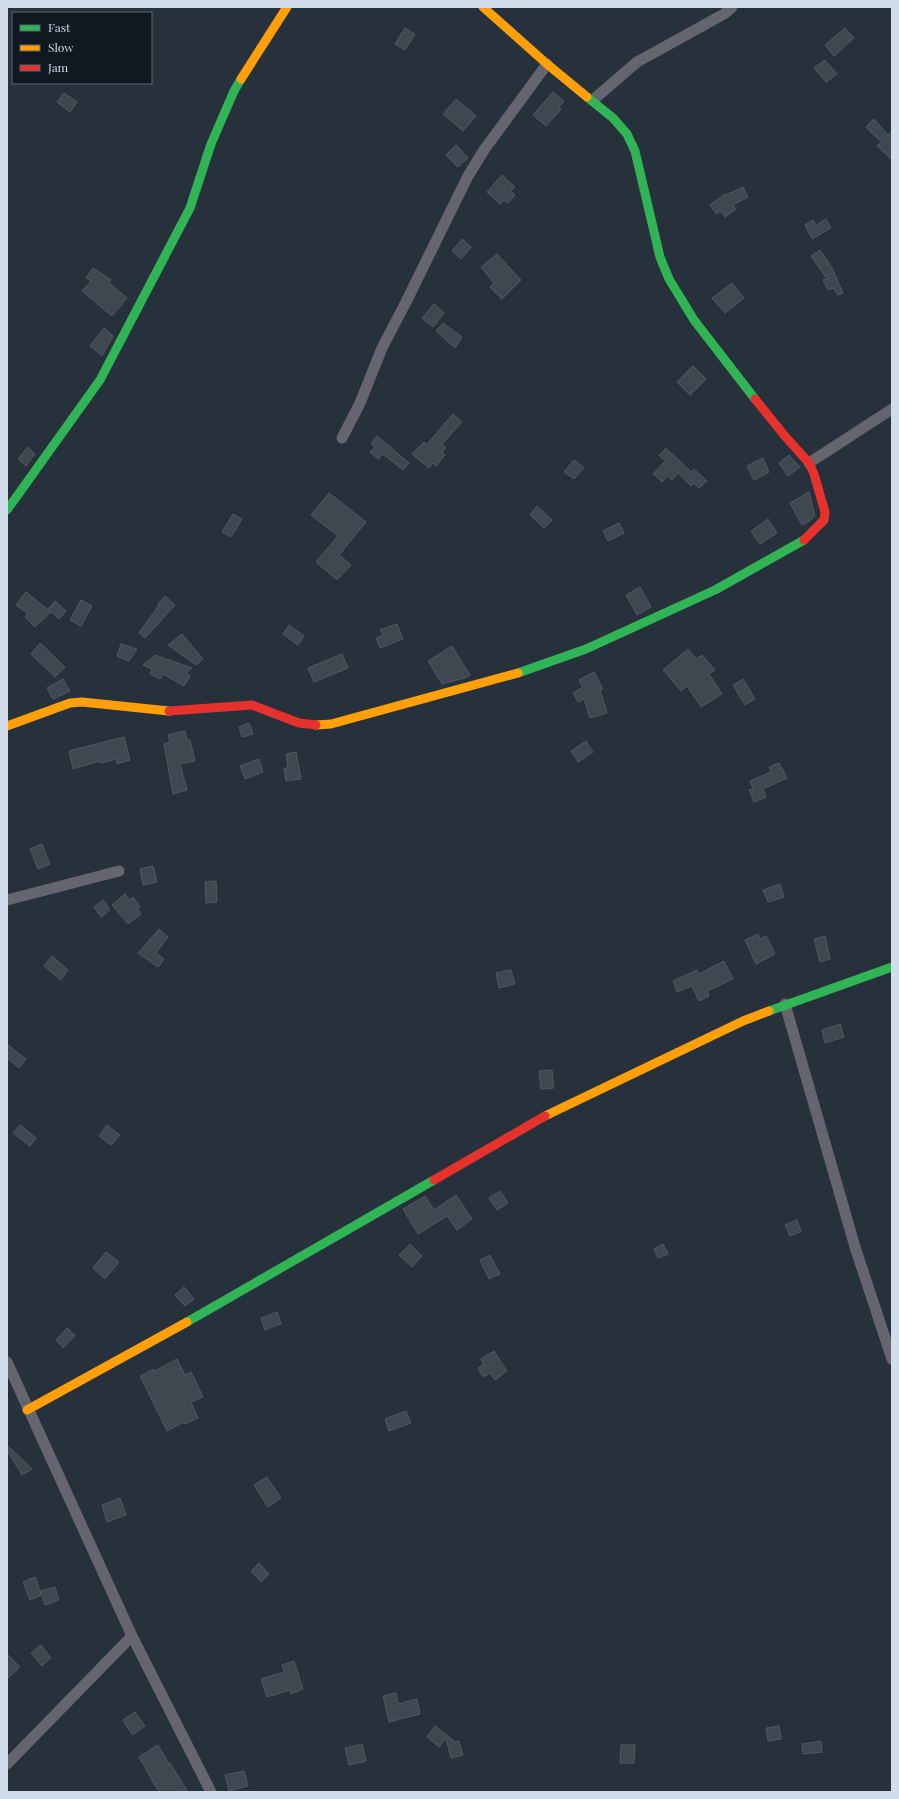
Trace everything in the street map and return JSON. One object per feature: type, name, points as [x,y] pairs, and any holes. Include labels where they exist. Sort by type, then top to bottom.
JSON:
[{"type":"street","points":[[7,510],[100,380],[190,208],[211,144],[234,91],[287,7]]},
{"type":"street","points":[[7,726],[70,703],[82,702],[166,711],[252,705],[299,723],[314,725],[331,724],[523,672],[586,650],[715,590],[807,537],[824,520],[825,512],[814,474],[809,463],[784,435],[694,320],[669,279],[660,257],[635,151],[627,134],[613,118],[593,100],[547,64],[483,7]]},
{"type":"street","points":[[593,100],[637,62],[724,14],[732,7]]},
{"type":"street","points":[[342,438],[360,404],[382,348],[468,176],[484,150],[547,64]]},
{"type":"street","points":[[809,463],[892,408]]},
{"type":"street","points":[[7,900],[119,871]]},
{"type":"street","points":[[27,1410],[221,1304],[546,1115],[743,1021],[785,1004],[892,967]]},
{"type":"street","points":[[785,1004],[854,1247],[892,1359]]},
{"type":"street","points":[[7,1362],[27,1410],[132,1636],[211,1792]]},
{"type":"street","points":[[7,1764],[12,1754],[132,1636]]},
{"type":"building","points":[[405,28],[415,34],[405,50],[395,44]]},
{"type":"building","points":[[845,28],[854,38],[834,56],[825,45]]},
{"type":"building","points":[[825,60],[837,74],[826,82],[814,68]]},
{"type":"building","points":[[553,92],[564,101],[559,107],[561,109],[546,126],[533,115]]},
{"type":"building","points":[[64,93],[77,102],[70,112],[57,102]]},
{"type":"building","points":[[456,99],[476,116],[463,131],[443,114]]},
{"type":"building","points":[[874,119],[888,135],[892,131],[892,160],[877,146],[881,142],[866,127]]},
{"type":"building","points":[[456,145],[468,158],[458,167],[446,155]]},
{"type":"building","points":[[502,175],[515,187],[511,191],[515,195],[508,203],[504,200],[500,204],[487,192]]},
{"type":"building","points":[[743,187],[748,197],[733,205],[736,209],[725,217],[721,211],[716,214],[710,205],[725,194],[726,195]]},
{"type":"building","points":[[826,219],[831,228],[812,239],[805,225],[813,220],[816,225]]},
{"type":"building","points":[[462,239],[471,247],[461,259],[452,251]]},
{"type":"building","points":[[820,250],[832,268],[843,293],[838,295],[833,288],[828,290],[823,280],[827,279],[811,256]]},
{"type":"building","points":[[497,254],[521,280],[502,299],[490,287],[494,283],[481,267]]},
{"type":"building","points":[[93,268],[111,280],[109,283],[127,298],[112,316],[82,291],[91,281],[86,278]]},
{"type":"building","points":[[732,283],[744,298],[725,313],[712,298]]},
{"type":"building","points":[[434,304],[444,313],[433,327],[422,318]]},
{"type":"building","points":[[443,323],[462,337],[455,348],[436,331]]},
{"type":"building","points":[[104,328],[113,336],[102,356],[90,346]]},
{"type":"building","points":[[693,366],[706,379],[690,395],[677,382]]},
{"type":"building","points":[[453,414],[462,422],[442,444],[446,448],[442,452],[445,455],[436,466],[433,463],[429,468],[412,454],[424,442],[427,444]]},
{"type":"building","points":[[377,436],[409,463],[403,470],[383,454],[378,459],[370,452],[375,447],[371,444]]},
{"type":"building","points":[[28,447],[35,454],[26,466],[18,459]]},
{"type":"building","points":[[666,448],[691,472],[694,469],[707,481],[699,488],[694,483],[691,486],[678,473],[672,480],[667,476],[662,482],[653,474],[665,461],[659,455]]},
{"type":"building","points":[[789,455],[800,467],[788,476],[779,463]]},
{"type":"building","points":[[763,458],[769,472],[754,480],[747,466]]},
{"type":"building","points":[[574,460],[584,468],[574,479],[564,472]]},
{"type":"building","points":[[809,492],[815,516],[802,525],[790,503]]},
{"type":"building","points":[[329,493],[366,522],[339,555],[351,565],[337,580],[316,562],[338,536],[311,515]]},
{"type":"building","points":[[537,506],[552,520],[544,528],[530,515]]},
{"type":"building","points":[[233,514],[242,519],[231,537],[222,532]]},
{"type":"building","points":[[768,519],[777,533],[760,544],[751,531]]},
{"type":"building","points":[[619,523],[624,533],[608,541],[603,531]]},
{"type":"building","points":[[640,587],[651,607],[637,615],[626,595]]},
{"type":"building","points":[[26,592],[51,612],[35,627],[25,617],[28,614],[16,605]]},
{"type":"building","points":[[165,596],[175,605],[145,638],[139,633]]},
{"type":"building","points":[[81,600],[92,606],[81,626],[70,620]]},
{"type":"building","points":[[55,601],[66,611],[59,619],[48,609]]},
{"type":"building","points":[[397,624],[403,639],[380,648],[376,638],[383,635],[380,630]]},
{"type":"building","points":[[289,625],[304,636],[298,645],[283,634]]},
{"type":"building","points":[[182,634],[203,659],[196,665],[168,645]]},
{"type":"building","points":[[40,643],[65,667],[55,677],[31,654]]},
{"type":"building","points":[[121,644],[137,649],[129,661],[117,656]]},
{"type":"building","points":[[452,646],[470,675],[465,678],[442,684],[428,661]]},
{"type":"building","points":[[688,649],[696,659],[702,655],[715,670],[709,674],[722,694],[701,707],[687,686],[681,691],[663,670]]},
{"type":"building","points":[[342,654],[348,668],[314,682],[308,668]]},
{"type":"building","points":[[155,655],[192,668],[186,673],[190,676],[184,686],[163,674],[160,679],[150,674],[152,669],[143,665]]},
{"type":"building","points":[[594,672],[603,689],[600,690],[607,713],[590,718],[584,699],[578,702],[573,693],[583,687],[579,680]]},
{"type":"building","points":[[63,679],[70,691],[53,699],[47,688]]},
{"type":"building","points":[[743,679],[755,699],[745,705],[733,685]]},
{"type":"building","points":[[249,723],[253,734],[242,737],[239,727]]},
{"type":"building","points":[[185,731],[187,740],[190,740],[195,761],[180,764],[187,790],[173,794],[164,744],[170,742],[168,735]]},
{"type":"building","points":[[124,737],[130,760],[117,764],[116,759],[101,763],[100,761],[73,769],[69,751]]},
{"type":"building","points":[[586,741],[593,752],[578,762],[571,751]]},
{"type":"building","points":[[296,752],[301,779],[286,781],[284,768],[288,768],[286,754]]},
{"type":"building","points":[[259,759],[263,772],[245,779],[240,766]]},
{"type":"building","points":[[779,763],[787,778],[763,789],[766,797],[754,802],[749,790],[753,789],[750,781],[771,772],[769,767]]},
{"type":"building","points":[[42,844],[50,864],[38,869],[30,849]]},
{"type":"building","points":[[153,866],[157,882],[143,885],[140,869]]},
{"type":"building","points":[[216,881],[217,902],[206,903],[205,882]]},
{"type":"building","points":[[780,884],[784,897],[768,902],[763,890]]},
{"type":"building","points":[[125,894],[129,900],[133,897],[140,907],[137,909],[141,914],[128,924],[112,905]]},
{"type":"building","points":[[103,900],[110,910],[101,917],[94,907]]},
{"type":"building","points":[[159,929],[168,937],[156,953],[164,959],[158,967],[138,953]]},
{"type":"building","points":[[758,934],[760,939],[766,936],[775,954],[756,964],[745,940]]},
{"type":"building","points":[[825,936],[830,959],[820,962],[814,939]]},
{"type":"building","points":[[52,956],[68,970],[61,980],[44,966]]},
{"type":"building","points":[[724,961],[733,979],[707,991],[709,996],[699,1001],[692,986],[677,992],[673,981],[697,970],[699,974]]},
{"type":"building","points":[[511,970],[515,984],[499,988],[496,973]]},
{"type":"building","points":[[840,1024],[844,1037],[825,1043],[822,1030]]},
{"type":"building","points":[[7,1044],[26,1059],[19,1068],[7,1058]]},
{"type":"building","points":[[552,1070],[554,1088],[541,1089],[539,1071]]},
{"type":"building","points":[[20,1125],[36,1138],[30,1146],[13,1133]]},
{"type":"building","points":[[107,1125],[120,1135],[111,1145],[99,1136]]},
{"type":"building","points":[[500,1191],[508,1203],[497,1210],[489,1198]]},
{"type":"building","points":[[456,1195],[472,1219],[457,1230],[447,1216],[418,1234],[403,1209],[425,1196],[434,1210]]},
{"type":"building","points":[[797,1220],[801,1232],[790,1236],[785,1225]]},
{"type":"building","points":[[410,1244],[422,1256],[412,1267],[399,1255]]},
{"type":"building","points":[[663,1244],[668,1254],[658,1258],[654,1249]]},
{"type":"building","points":[[106,1252],[119,1262],[105,1279],[93,1268]]},
{"type":"building","points":[[490,1255],[500,1274],[489,1279],[480,1260]]},
{"type":"building","points":[[184,1287],[194,1299],[185,1306],[175,1295]]},
{"type":"building","points":[[277,1312],[281,1324],[265,1330],[261,1318]]},
{"type":"building","points":[[67,1328],[75,1335],[63,1348],[56,1340]]},
{"type":"building","points":[[494,1351],[507,1371],[495,1380],[490,1373],[483,1377],[478,1368],[484,1364],[481,1359]]},
{"type":"building","points":[[177,1359],[185,1375],[191,1372],[203,1397],[191,1402],[198,1418],[185,1424],[184,1422],[167,1431],[140,1376],[154,1369],[155,1371]]},
{"type":"building","points":[[406,1411],[411,1423],[389,1431],[385,1419]]},
{"type":"building","points":[[7,1446],[32,1469],[22,1475],[7,1450]]},
{"type":"building","points":[[267,1477],[281,1498],[268,1507],[254,1485]]},
{"type":"building","points":[[120,1498],[126,1515],[107,1522],[102,1505]]},
{"type":"building","points":[[259,1563],[269,1574],[261,1582],[251,1571]]},
{"type":"building","points":[[35,1577],[41,1594],[40,1591],[55,1587],[59,1600],[45,1605],[42,1595],[30,1600],[23,1582]]},
{"type":"building","points":[[41,1645],[51,1658],[42,1666],[31,1653]]},
{"type":"building","points":[[7,1654],[20,1667],[7,1679]]},
{"type":"building","points":[[294,1661],[303,1689],[291,1694],[290,1690],[267,1697],[261,1679],[284,1672],[282,1665]]},
{"type":"building","points":[[396,1693],[398,1704],[417,1699],[420,1714],[389,1722],[383,1696]]},
{"type":"building","points":[[135,1712],[145,1726],[132,1735],[123,1720]]},
{"type":"building","points":[[435,1726],[455,1742],[459,1741],[463,1755],[451,1758],[446,1738],[439,1747],[427,1737]]},
{"type":"building","points":[[779,1726],[781,1739],[768,1741],[766,1728]]},
{"type":"building","points":[[821,1741],[822,1752],[803,1754],[802,1744]]},
{"type":"building","points":[[362,1744],[366,1761],[349,1765],[345,1748]]},
{"type":"building","points":[[158,1745],[188,1792],[159,1792],[139,1757]]},
{"type":"building","points":[[621,1745],[635,1745],[634,1763],[620,1763]]},
{"type":"building","points":[[244,1771],[248,1786],[229,1791],[225,1775]]},
{"type":"traffic: fast","points":[[7,510],[100,380],[190,208],[211,144],[234,91],[241,79]]},
{"type":"traffic: fast","points":[[587,97],[613,118],[627,134],[635,151],[660,257],[669,279],[694,320],[755,399]]},
{"type":"traffic: fast","points":[[518,673],[586,649],[715,590],[804,540]]},
{"type":"traffic: fast","points":[[769,1011],[892,967]]},
{"type":"traffic: fast","points":[[187,1322],[434,1180]]},
{"type":"traffic: slow","points":[[241,79],[287,7]]},
{"type":"traffic: slow","points":[[483,7],[547,64],[587,97]]},
{"type":"traffic: slow","points":[[316,725],[331,724],[518,673]]},
{"type":"traffic: slow","points":[[7,726],[70,703],[82,702],[169,711]]},
{"type":"traffic: slow","points":[[545,1116],[743,1021],[769,1011]]},
{"type":"traffic: slow","points":[[27,1410],[187,1322]]},
{"type":"traffic: jam","points":[[755,399],[809,463],[814,474],[825,512],[824,520],[804,540]]},
{"type":"traffic: jam","points":[[169,711],[252,705],[299,723],[316,725]]},
{"type":"traffic: jam","points":[[434,1180],[545,1116]]}]
